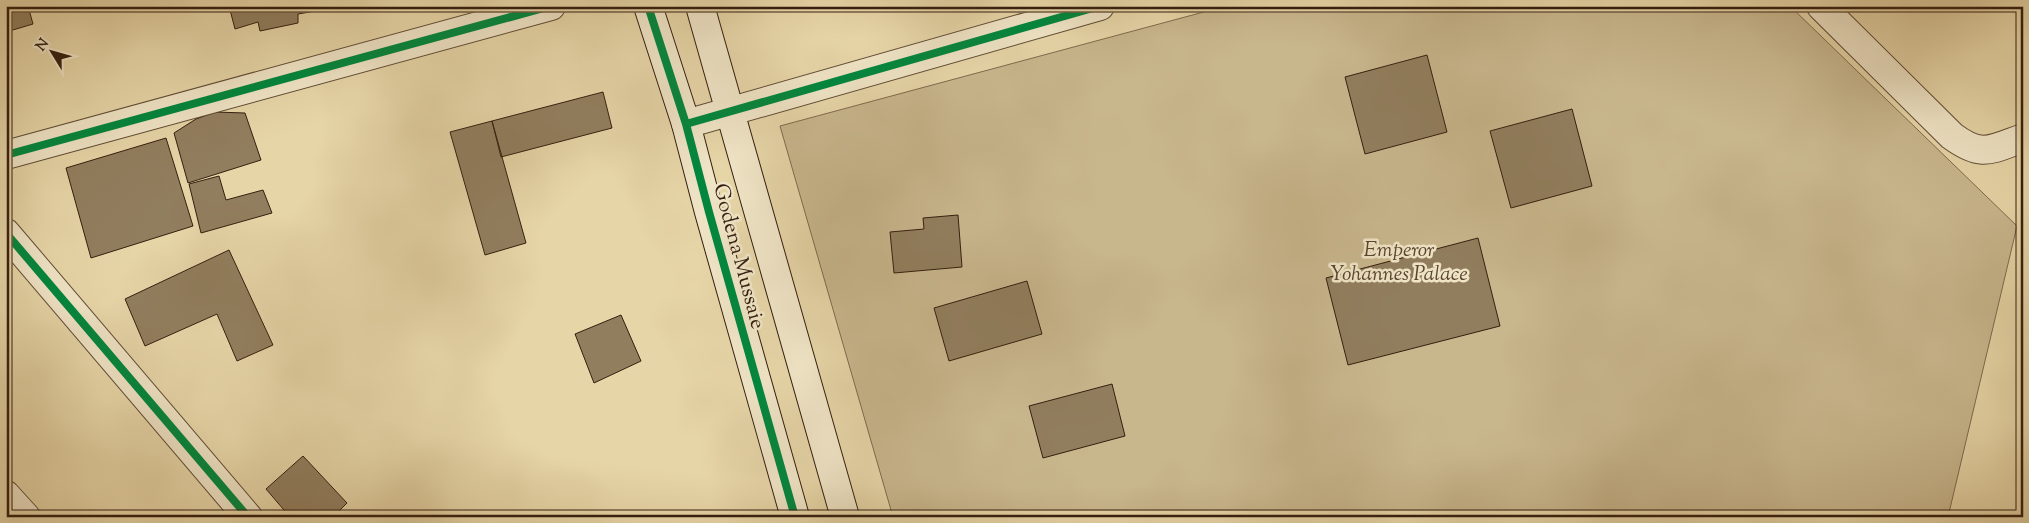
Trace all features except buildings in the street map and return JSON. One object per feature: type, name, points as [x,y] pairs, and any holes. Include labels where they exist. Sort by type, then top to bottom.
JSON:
[{"type":"street","points":[[6,155],[551,6]]},
{"type":"street","name":"Godena Mussaie","points":[[648,6],[686,124],[794,517]]},
{"type":"street","name":"Godena Mussaie","points":[[700,6],[845,517]]},
{"type":"street","points":[[686,124],[1100,6]]},
{"type":"street","points":[[1821,6],[1952,136],[1965,145],[1979,151],[1993,150],[2023,138]]},
{"type":"street","points":[[6,233],[248,517]]},
{"type":"street","points":[[6,495],[26,517]]},
{"type":"green space","name":"Emperor Yohannes Palace","points":[[1226,6],[1790,6],[2017,226],[1948,517],[893,517],[780,126]]},
{"type":"cycle path","points":[[6,155],[551,6]]},
{"type":"cycle path","points":[[648,6],[686,124],[795,517]]},
{"type":"cycle path","points":[[686,124],[1100,6]]},
{"type":"cycle path","points":[[6,233],[248,517]]}]
